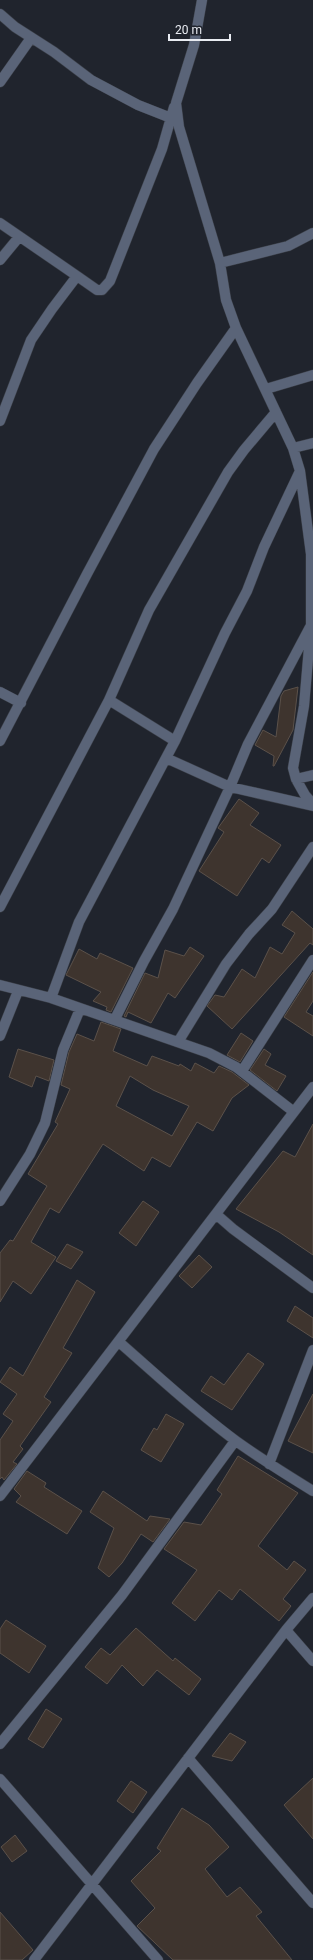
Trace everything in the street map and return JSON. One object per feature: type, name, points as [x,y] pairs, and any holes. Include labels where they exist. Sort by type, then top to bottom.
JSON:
[{"type":"street","points":[[0,223],[97,290],[102,290],[110,281],[162,149],[194,45],[202,0]]},
{"type":"street","points":[[0,14],[31,38],[91,80],[138,105],[171,118]]},
{"type":"street","points":[[0,82],[31,38]]},
{"type":"street","points":[[176,103],[180,134],[220,264],[226,300],[236,328],[293,448],[300,470],[309,510],[312,644],[308,706],[294,768],[296,779],[304,795],[313,805]]},
{"type":"street","points":[[220,264],[288,246],[313,233]]},
{"type":"street","points":[[0,260],[19,237]]},
{"type":"street","points":[[0,421],[31,340],[77,276]]},
{"type":"street","points":[[0,740],[21,703],[86,574],[154,449],[197,383],[236,328]]},
{"type":"street","points":[[266,389],[313,375]]},
{"type":"street","points":[[0,907],[109,700],[149,610],[216,492],[244,450],[276,412]]},
{"type":"street","points":[[293,448],[313,444]]},
{"type":"street","points":[[51,998],[80,922],[175,741],[225,633],[247,592],[264,546],[300,470]]},
{"type":"street","points":[[115,1019],[173,910],[230,787],[248,744],[311,624]]},
{"type":"street","points":[[0,692],[21,703]]},
{"type":"street","points":[[109,700],[175,741]]},
{"type":"street","points":[[166,758],[230,787],[313,805]]},
{"type":"street","points":[[296,779],[313,775]]},
{"type":"street","points":[[178,1042],[226,964],[249,934],[272,909],[313,846]]},
{"type":"street","points":[[242,1071],[313,960]]},
{"type":"street","points":[[0,985],[51,998],[80,1009],[115,1019],[209,1053],[242,1071],[294,1112]]},
{"type":"street","points":[[0,1036],[18,990]]},
{"type":"street","points":[[0,1201],[39,1137],[48,1111],[63,1050],[80,1009]]},
{"type":"street","points":[[0,1496],[313,1087]]},
{"type":"street","points":[[217,1214],[233,1229],[313,1288]]},
{"type":"street","points":[[119,1342],[200,1413],[235,1441],[269,1464],[313,1490]]},
{"type":"street","points":[[269,1464],[313,1350]]},
{"type":"street","points":[[0,1744],[122,1595],[235,1441]]},
{"type":"street","points":[[34,1960],[286,1630],[313,1598]]},
{"type":"street","points":[[286,1630],[313,1661]]},
{"type":"street","points":[[188,1758],[313,1903]]},
{"type":"street","points":[[0,1779],[158,1960]]},
{"type":"building","points":[[298,687],[293,730],[273,766],[274,756],[255,745],[263,730],[276,737],[281,696],[284,691]]},
{"type":"building","points":[[239,799],[259,813],[250,825],[281,845],[269,863],[262,858],[237,896],[199,871],[224,832],[218,828]]},
{"type":"building","points":[[292,911],[313,929],[313,945],[310,943],[232,1029],[207,1006],[215,995],[224,997],[242,969],[255,978],[270,947],[282,954],[295,933],[282,925]]},
{"type":"building","points":[[190,947],[204,956],[175,998],[168,993],[151,1023],[128,1012],[126,1017],[124,1016],[145,973],[158,978],[165,950],[184,956]]},
{"type":"building","points":[[79,949],[97,959],[100,953],[133,968],[111,1012],[106,1010],[107,1007],[93,1001],[101,992],[66,975]]},
{"type":"building","points":[[313,972],[313,1001],[306,1012],[313,1016],[313,1036],[284,1017]]},
{"type":"building","points":[[101,1022],[121,1029],[113,1051],[147,1066],[152,1056],[179,1066],[180,1064],[191,1071],[195,1063],[214,1073],[219,1066],[232,1072],[249,1085],[232,1098],[213,1131],[197,1122],[170,1167],[152,1157],[144,1171],[103,1144],[59,1213],[50,1208],[31,1242],[56,1257],[31,1294],[13,1281],[0,1302],[0,1253],[10,1240],[13,1241],[47,1186],[28,1174],[58,1124],[55,1122],[70,1089],[61,1085],[69,1052],[77,1034],[94,1041]],"holes":[[[130,1076],[153,1090],[189,1106],[172,1136],[116,1106]]]},
{"type":"building","points":[[241,1033],[253,1041],[240,1062],[227,1055]]},
{"type":"building","points":[[18,1049],[54,1060],[49,1081],[36,1076],[32,1087],[9,1077]]},
{"type":"building","points":[[264,1049],[271,1054],[265,1065],[286,1076],[277,1091],[250,1070]]},
{"type":"building","points":[[313,1124],[313,1255],[279,1232],[236,1209],[283,1151],[295,1157]]},
{"type":"building","points":[[143,1201],[159,1212],[136,1246],[119,1233]]},
{"type":"building","points":[[67,1244],[83,1252],[71,1269],[56,1261]]},
{"type":"building","points":[[199,1255],[212,1267],[192,1288],[179,1276]]},
{"type":"building","points":[[77,1280],[95,1292],[63,1348],[72,1353],[44,1397],[51,1402],[20,1446],[23,1449],[13,1462],[17,1464],[4,1480],[2,1477],[0,1479],[0,1440],[13,1421],[3,1414],[17,1394],[0,1382],[10,1367],[23,1376]]},
{"type":"building","points":[[295,1306],[313,1318],[313,1338],[287,1321]]},
{"type":"building","points":[[248,1353],[264,1364],[232,1410],[201,1391],[211,1376],[224,1385]]},
{"type":"building","points":[[313,1394],[313,1453],[288,1441]]},
{"type":"building","points":[[166,1414],[184,1424],[161,1462],[141,1450],[154,1428],[157,1430]]},
{"type":"building","points":[[238,1456],[298,1493],[258,1546],[287,1570],[294,1561],[306,1570],[283,1599],[291,1606],[279,1621],[240,1589],[232,1600],[219,1590],[195,1621],[172,1603],[197,1570],[164,1549],[184,1522],[201,1525],[222,1494],[217,1490]]},
{"type":"building","points":[[27,1471],[46,1483],[44,1487],[82,1511],[67,1534],[16,1502],[21,1496],[14,1489]]},
{"type":"building","points":[[103,1491],[147,1521],[150,1516],[170,1519],[153,1542],[141,1534],[122,1563],[109,1577],[98,1568],[114,1528],[90,1512]]},
{"type":"building","points":[[6,1620],[46,1646],[29,1673],[0,1653],[0,1629]]},
{"type":"building","points":[[136,1628],[173,1661],[175,1658],[201,1679],[189,1695],[157,1670],[143,1686],[122,1665],[107,1684],[85,1667],[101,1648],[110,1655]]},
{"type":"building","points":[[46,1709],[62,1719],[43,1748],[28,1739]]},
{"type":"building","points":[[230,1733],[246,1742],[232,1761],[212,1756]]},
{"type":"building","points":[[313,1778],[313,1839],[284,1805]]},
{"type":"building","points":[[131,1781],[147,1792],[133,1813],[117,1801]]},
{"type":"building","points":[[182,1808],[209,1825],[229,1847],[205,1869],[227,1897],[240,1887],[262,1912],[256,1916],[292,1960],[173,1960],[137,1926],[155,1908],[131,1881],[161,1851],[157,1848]]},
{"type":"building","points":[[15,1835],[27,1851],[12,1862],[1,1847]]},
{"type":"building","points":[[0,1912],[33,1950],[22,1960],[0,1960]]}]
